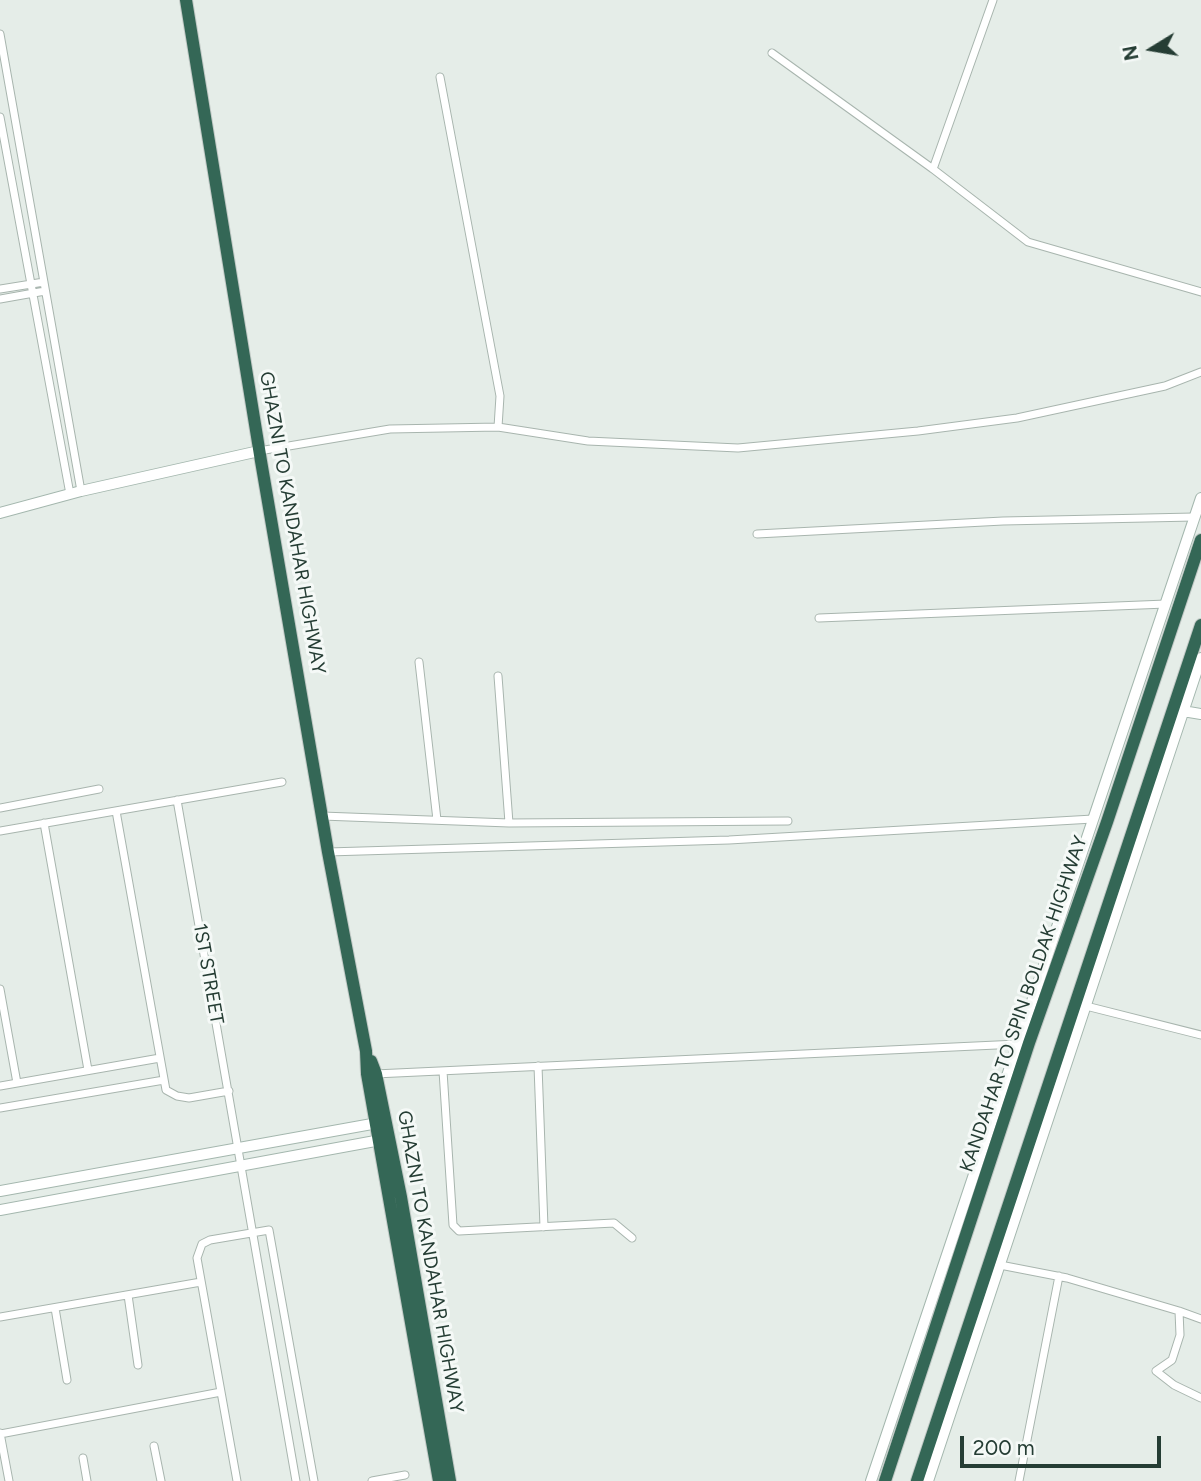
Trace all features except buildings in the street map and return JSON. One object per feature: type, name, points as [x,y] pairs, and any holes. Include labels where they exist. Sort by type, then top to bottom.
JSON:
[{"type":"highway","name":"GHAZNI TO KANDAHAR HIGHWAY","points":[[186,0],[328,852],[384,1139],[439,1481]]},
{"type":"highway","name":"KANDAHAR TO SPIN BOLDAK HIGHWAY","points":[[885,1481],[1029,1043],[1107,822],[1201,540]]},
{"type":"highway","points":[[917,1481],[1201,625]]},
{"type":"highway","name":"GHAZNI TO KANDAHAR HIGHWAY","points":[[384,1139],[401,1197],[450,1481]]},
{"type":"street","points":[[933,169],[993,0]]},
{"type":"street","points":[[0,34],[44,282],[75,492]]},
{"type":"street","points":[[772,53],[933,169],[1028,242],[1201,292]]},
{"type":"street","points":[[440,77],[500,397],[498,426]]},
{"type":"street","points":[[0,117],[31,293],[75,492]]},
{"type":"street","points":[[0,289],[44,282]]},
{"type":"street","points":[[0,299],[45,291]]},
{"type":"street","points":[[0,513],[75,492],[260,451],[390,429],[498,426],[588,441],[738,448],[918,431],[1017,418],[1166,386],[1201,372]]},
{"type":"street","points":[[872,1481],[1201,498]]},
{"type":"street","points":[[757,534],[1003,521],[1195,517]]},
{"type":"street","points":[[819,618],[1166,604]]},
{"type":"street","points":[[928,1481],[1201,658]]},
{"type":"street","points":[[419,662],[438,820]]},
{"type":"street","points":[[498,676],[509,823]]},
{"type":"street","points":[[1183,711],[1201,714]]},
{"type":"street","points":[[0,831],[282,782]]},
{"type":"street","points":[[0,808],[99,789]]},
{"type":"street","name":"1ST STREET","points":[[177,800],[296,1481]]},
{"type":"street","points":[[116,811],[166,1090],[177,1096],[190,1098],[229,1091]]},
{"type":"street","points":[[322,816],[509,823],[789,821]]},
{"type":"street","points":[[328,852],[729,840],[1093,819]]},
{"type":"street","points":[[44,823],[88,1070]]},
{"type":"street","points":[[0,989],[17,1083]]},
{"type":"street","points":[[1086,1006],[1201,1035]]},
{"type":"street","points":[[371,1074],[1018,1044]]},
{"type":"street","points":[[0,1086],[160,1058]]},
{"type":"street","points":[[538,1066],[544,1227]]},
{"type":"street","points":[[443,1071],[453,1224],[459,1231],[614,1223],[632,1238]]},
{"type":"street","points":[[0,1108],[164,1080]]},
{"type":"street","points":[[0,1191],[381,1123]]},
{"type":"street","points":[[0,1210],[384,1139]]},
{"type":"street","points":[[237,1481],[197,1258],[202,1244],[210,1240],[269,1230],[314,1481]]},
{"type":"street","points":[[1000,1265],[1059,1276],[1201,1320]]},
{"type":"street","points":[[1019,1481],[1059,1276]]},
{"type":"street","points":[[0,1317],[201,1282]]},
{"type":"street","points":[[128,1295],[138,1365]]},
{"type":"street","points":[[55,1308],[67,1380]]},
{"type":"street","points":[[1179,1311],[1180,1335],[1172,1360],[1156,1371],[1174,1385],[1201,1398]]},
{"type":"street","points":[[9,1481],[0,1433],[221,1392]]},
{"type":"street","points":[[153,1446],[161,1481]]},
{"type":"street","points":[[83,1458],[87,1481]]},
{"type":"street","points":[[372,1481],[405,1475]]}]
